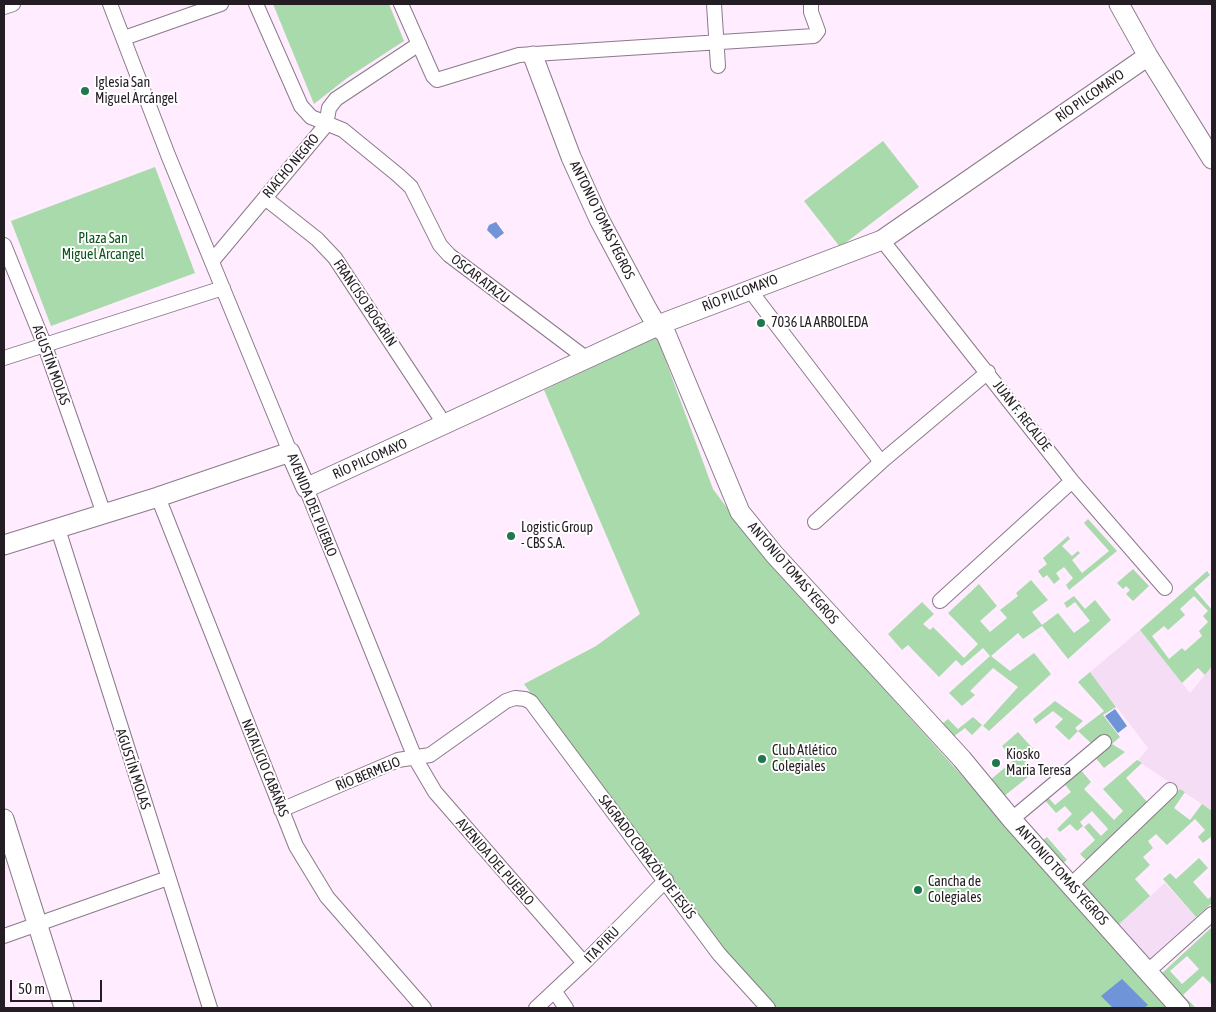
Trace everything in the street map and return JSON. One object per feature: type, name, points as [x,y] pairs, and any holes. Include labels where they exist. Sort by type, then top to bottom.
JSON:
[{"type":"street","points":[[4,6],[13,4]]},
{"type":"street","name":"AVENIDA DEL PUEBLO","points":[[110,4],[168,155],[213,260],[414,758],[435,792],[584,963]]},
{"type":"street","points":[[124,38],[221,4]]},
{"type":"street","name":"OSCAR ATAZU","points":[[256,4],[301,106],[311,117],[326,125],[343,130],[411,187],[440,245],[461,266],[587,359]]},
{"type":"street","points":[[401,4],[433,76],[437,80],[504,58],[519,55],[533,56],[814,36],[818,31],[811,12],[812,4]]},
{"type":"street","points":[[714,4],[718,66]]},
{"type":"street","points":[[1119,4],[1148,56],[1212,160]]},
{"type":"street","name":"RIACHO NEGRO","points":[[213,260],[326,125],[329,108],[336,99],[419,44]]},
{"type":"street","name":"ANTONIO TOMAS YEGROS","points":[[533,56],[571,156],[599,219],[657,326],[666,334],[740,512],[774,554],[962,759],[1012,819],[1072,884],[1180,1008]]},
{"type":"street","name":"RÍO PILCOMAYO","points":[[306,488],[657,326],[749,289],[882,240],[1148,56]]},
{"type":"street","name":"FRANCISO BOGARÍN","points":[[265,198],[317,239],[335,258],[445,425]]},
{"type":"street","name":"JUAN F. RECALDE","points":[[882,240],[988,372],[1072,481],[1165,588]]},
{"type":"street","name":"AGUSTÍN MOLAS","points":[[4,245],[45,346],[104,514]]},
{"type":"street","points":[[4,358],[223,288]]},
{"type":"street","points":[[749,289],[882,462]]},
{"type":"street","points":[[815,522],[988,372]]},
{"type":"street","points":[[4,545],[158,497],[290,452]]},
{"type":"street","points":[[940,601],[1072,481]]},
{"type":"street","name":"NATALICIO CABAÑAS","points":[[158,497],[296,846],[326,897],[424,1008]]},
{"type":"street","name":"AGUSTÍN MOLAS","points":[[58,529],[210,1008]]},
{"type":"street","name":"RÍO BERMEJO","points":[[281,810],[394,762],[435,752],[506,701],[520,697],[531,702]]},
{"type":"street","name":"SAGRADO CORAZÓN DE JESÚS","points":[[531,702],[620,823],[666,880],[719,954],[768,1008]]},
{"type":"street","points":[[1012,819],[1104,742]]},
{"type":"street","points":[[1072,884],[1170,790]]},
{"type":"street","points":[[4,819],[7,841],[64,1008]]},
{"type":"street","points":[[4,936],[168,878]]},
{"type":"street","name":"ITA PIRU","points":[[536,1008],[556,992],[666,880]]},
{"type":"street","points":[[1147,972],[1212,914]]},
{"type":"street","points":[[556,992],[566,1008]]},
{"type":"shaded area","points":[[1140,630],[1190,693],[1212,666],[1212,811],[1138,761],[1148,748],[1090,672]]},
{"type":"shaded area","points":[[1165,883],[1196,917],[1149,959],[1118,925]]},
{"type":"green space","points":[[273,4],[389,4],[404,41],[347,78],[314,104]]},
{"type":"green space","points":[[883,141],[919,187],[840,247],[804,201]]},
{"type":"green space","name":"Plaza San Miguel Arcangel","points":[[155,167],[195,273],[51,326],[11,221]]},
{"type":"green space","name":"Club Atlético Colegiales","points":[[657,337],[713,489],[742,528],[784,578],[1171,1008],[774,1008],[715,940],[524,684],[596,646],[640,614],[544,390]]},
{"type":"green space","points":[[1088,519],[1117,551],[1069,590],[1066,585],[1073,578],[1064,567],[1056,573],[1060,579],[1054,584],[1047,575],[1043,578],[1038,571],[1047,564],[1043,558],[1068,536],[1070,539],[1062,546],[1072,556],[1078,551],[1080,553],[1072,560],[1082,573],[1109,551],[1084,523]]},
{"type":"green space","points":[[1133,569],[1149,586],[1133,601],[1126,594],[1130,590],[1126,586],[1123,589],[1117,583]]},
{"type":"green space","points":[[1207,571],[1210,575],[1194,589],[1212,610],[1212,666],[1205,675],[1198,668],[1182,683],[1140,630]],"holes":[[[1194,596],[1208,611],[1203,616],[1208,622],[1199,631],[1202,636],[1185,651],[1182,648],[1169,659],[1152,636],[1164,626],[1168,630],[1185,615],[1180,609]]]},
{"type":"green space","points":[[1031,580],[1048,600],[1032,612],[1042,625],[1058,613],[1074,633],[1090,621],[1075,602],[1067,608],[1064,603],[1074,596],[1085,609],[1095,600],[1111,620],[1068,659],[1042,626],[1023,639],[1018,633],[991,656],[1010,671],[1034,653],[1051,674],[989,731],[983,726],[1018,687],[993,668],[970,691],[975,695],[962,706],[949,693],[990,656],[983,648],[962,666],[956,660],[939,677],[908,645],[902,650],[888,634],[922,602],[934,614],[923,624],[930,630],[933,627],[964,658],[978,644],[948,613],[979,584],[997,606],[980,621],[990,632],[1007,618],[1000,610],[1018,596],[1016,593]]},
{"type":"green space","points":[[1090,672],[1116,707],[1103,715],[1120,737],[1112,744],[1125,752],[1104,768],[1094,756],[1094,746],[1078,731],[1104,711],[1078,682]]},
{"type":"green space","points":[[1055,701],[1083,721],[1075,728],[1078,731],[1069,740],[1055,727],[1063,719],[1053,711],[1036,724],[1033,719]]},
{"type":"green space","points":[[973,717],[982,725],[972,735],[965,728],[953,737],[942,724],[948,719],[958,729]]},
{"type":"green space","points":[[1018,732],[1036,752],[1024,763],[1033,773],[1003,797],[989,781],[1014,760],[1002,746]]},
{"type":"green space","points":[[1137,760],[1142,763],[1126,778],[1148,803],[1087,861],[1080,854],[1095,840],[1084,827],[1089,823],[1101,836],[1108,829],[1092,811],[1080,822],[1083,826],[1077,831],[1070,824],[1060,832],[1057,829],[1072,814],[1065,806],[1056,813],[1043,798],[1046,795],[1055,805],[1071,792],[1063,782],[1079,768],[1091,782],[1084,789],[1114,820],[1123,811],[1103,789]]},
{"type":"green space","points":[[1180,789],[1185,792],[1174,808],[1190,820],[1202,804],[1212,811],[1212,836],[1203,843],[1198,837],[1205,830],[1195,819],[1167,845],[1156,834],[1148,841],[1153,848],[1143,857],[1150,865],[1135,879],[1150,896],[1118,925],[1080,882]]},
{"type":"green space","points":[[1047,837],[1067,860],[1062,864],[1042,841]]},
{"type":"green space","points":[[1199,858],[1208,868],[1193,882],[1208,899],[1212,896],[1212,903],[1196,917],[1163,879],[1170,873],[1176,879]]},
{"type":"green space","points":[[1212,927],[1212,985],[1203,976],[1183,995],[1196,1008],[1190,1008],[1159,976]],"holes":[[[1187,956],[1199,969],[1182,984],[1170,971]]]},
{"type":"water","points":[[496,222],[504,233],[496,239],[487,230],[489,225]]},
{"type":"water","points":[[1115,709],[1127,726],[1118,733],[1105,716]]},
{"type":"water","points":[[1122,979],[1148,1005],[1144,1008],[1113,1008],[1101,996]]},
{"type":"place","name":"Iglesia San Miguel Arcángel","points":[[85,91]]},
{"type":"place","name":"7036 LA ARBOLEDA","points":[[761,323]]},
{"type":"place","name":"Logistic Group - CBS S.A.","points":[[511,536]]},
{"type":"place","name":"Club Atlético Colegiales","points":[[762,759]]},
{"type":"place","name":"Kiosko Maria Teresa","points":[[996,763]]},
{"type":"place","name":"Cancha de Colegiales","points":[[918,890]]}]
